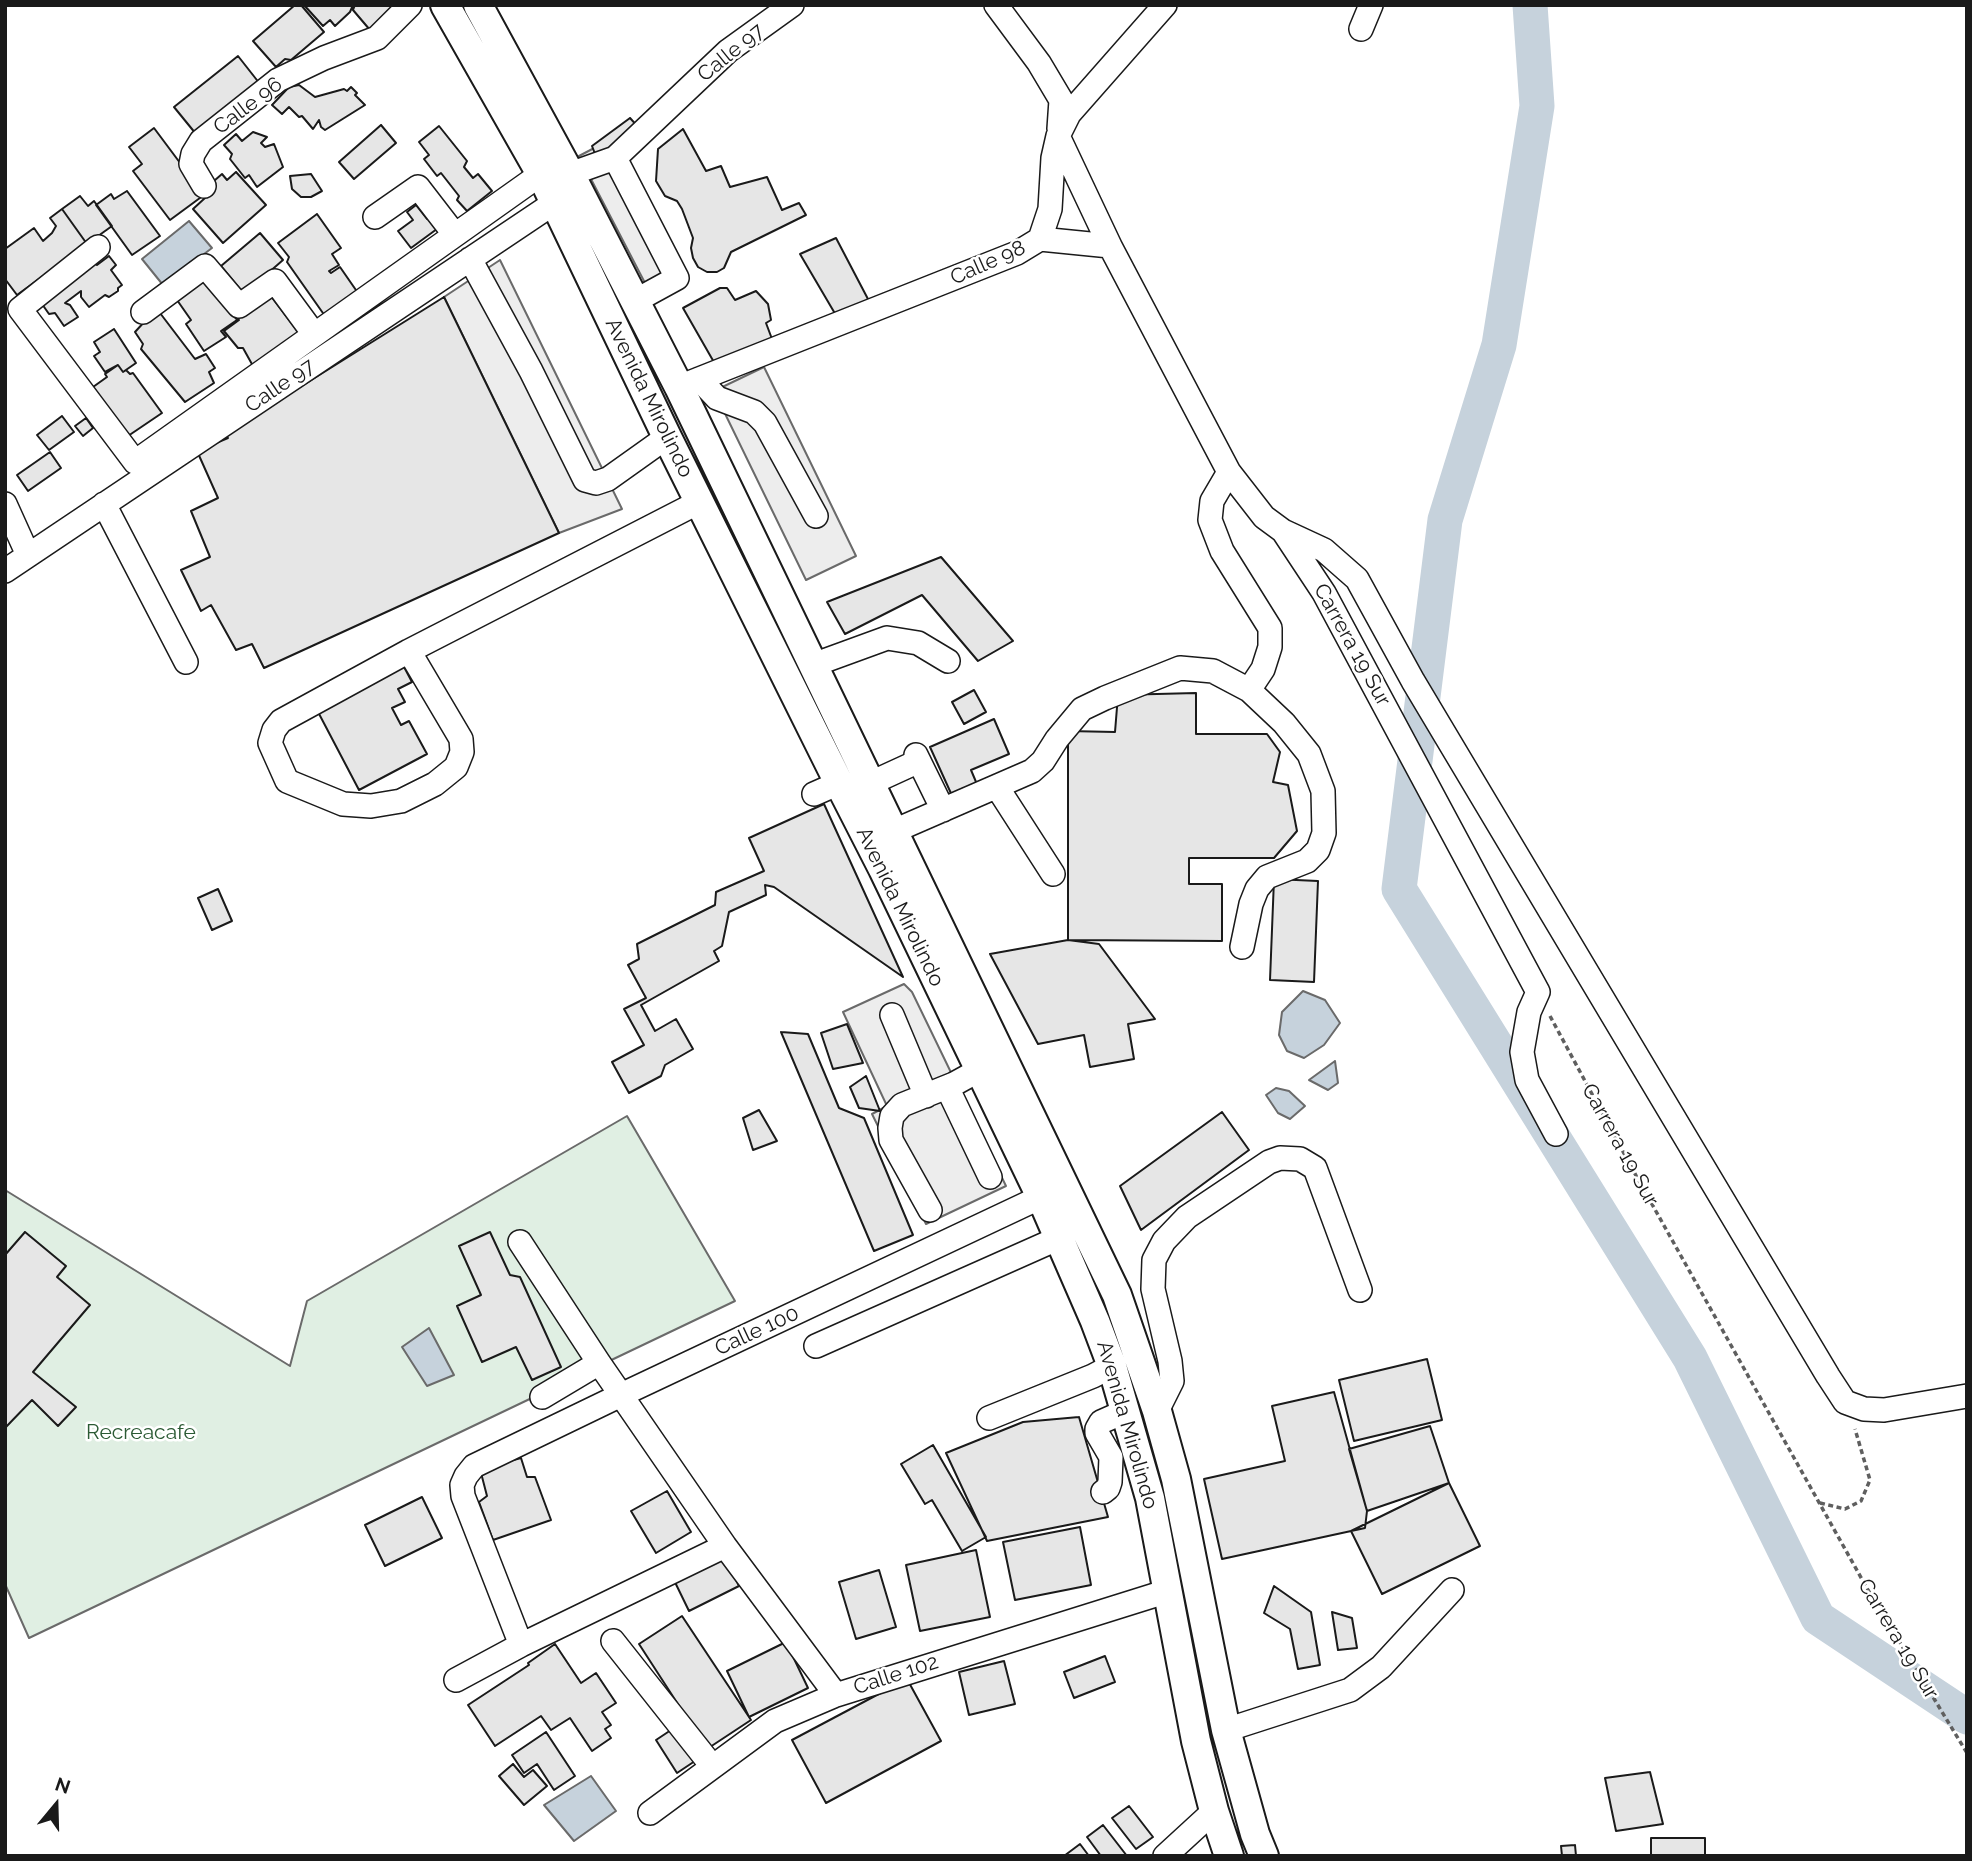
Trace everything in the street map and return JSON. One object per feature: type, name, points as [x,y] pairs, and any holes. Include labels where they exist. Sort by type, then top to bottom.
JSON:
[{"type":"main road","name":"Avenida Mirolindo","points":[[445,5],[541,174],[699,502],[826,788],[883,869],[876,888],[925,996],[940,1015],[972,1024]]},
{"type":"main road","name":"Avenida Mirolindo","points":[[478,5],[570,173],[635,301],[689,383],[814,665],[894,831],[972,1024],[1049,1186],[1117,1295],[1157,1411],[1176,1479],[1226,1730],[1255,1834],[1265,1856]]},
{"type":"main road","points":[[972,1024],[1023,1070],[1057,1145],[1049,1186]]},
{"type":"main road","name":"Avenida Mirolindo","points":[[1049,1186],[1059,1238],[1112,1366],[1150,1498],[1196,1741],[1229,1856]]},
{"type":"street","name":"Calle 96","points":[[204,186],[191,163],[201,141],[278,80],[324,58],[377,38],[410,5]]},
{"type":"street","name":"Calle 97","points":[[570,173],[615,158],[728,51],[792,5]]},
{"type":"street","points":[[996,5],[1039,63],[1061,100],[1058,134]]},
{"type":"street","name":"Calle 98","points":[[689,383],[1017,253],[1040,239],[1050,209],[1053,158],[1058,134],[1069,114],[1165,5]]},
{"type":"street","points":[[1361,29],[1371,5]]},
{"type":"street","name":"Carrera 19 Sur","points":[[1058,134],[1110,246],[1229,472],[1264,517],[1283,531],[1324,550],[1357,579],[1413,681],[1845,1402]]},
{"type":"street","points":[[615,158],[677,278],[635,301]]},
{"type":"street","points":[[98,247],[20,309],[135,462],[541,174]]},
{"type":"street","points":[[375,217],[418,187],[455,235]]},
{"type":"street","name":"Calle 97","points":[[5,571],[554,203]]},
{"type":"street","points":[[1040,239],[1110,246]]},
{"type":"street","points":[[470,259],[531,371],[585,480],[596,483],[608,479],[667,437]]},
{"type":"street","points":[[143,312],[205,266],[239,306],[275,281],[314,334]]},
{"type":"street","points":[[689,383],[717,398],[754,412],[765,423],[816,516]]},
{"type":"street","points":[[1229,472],[1212,501],[1210,520],[1222,551],[1270,628],[1270,647],[1263,669],[1249,690]]},
{"type":"street","points":[[409,652],[461,738],[462,752],[456,766],[435,784],[401,801],[371,806],[343,804],[287,781],[270,743],[274,730],[281,721],[409,652],[699,502]]},
{"type":"street","points":[[5,503],[28,555]]},
{"type":"street","points":[[104,504],[187,662]]},
{"type":"street","name":"Carrera 19 Sur","points":[[1283,531],[1324,593],[1538,992]]},
{"type":"street","points":[[814,665],[887,638],[918,643],[948,661]]},
{"type":"street","points":[[894,831],[1032,771],[1082,709],[1180,668],[1213,671],[1249,690],[1284,723],[1309,754],[1323,791],[1324,833],[1318,850],[1307,861],[1267,877],[1257,889],[1242,947]]},
{"type":"street","points":[[871,783],[917,758],[943,810]]},
{"type":"street","points":[[997,787],[1053,874]]},
{"type":"street","points":[[1538,992],[1529,1012],[1522,1052],[1527,1080],[1556,1134]]},
{"type":"street","points":[[892,1015],[926,1096]]},
{"type":"street","points":[[930,1210],[891,1140],[892,1116],[902,1105],[947,1087],[991,1064]]},
{"type":"street","points":[[947,1087],[990,1177]]},
{"type":"street","points":[[1157,1411],[1172,1381],[1153,1289],[1154,1260],[1164,1241],[1187,1217],[1269,1162],[1280,1157],[1300,1159],[1315,1168],[1360,1290]]},
{"type":"street","name":"Calle 100","points":[[521,1645],[463,1496],[462,1485],[474,1466],[1049,1186]]},
{"type":"street","points":[[816,1346],[1059,1238]]},
{"type":"street","points":[[520,1242],[599,1363],[725,1546],[836,1695]]},
{"type":"street","points":[[542,1397],[599,1363]]},
{"type":"street","points":[[989,1418],[1093,1377],[1112,1366]]},
{"type":"street","points":[[1845,1402],[1864,1409],[1884,1410],[1967,1396]]},
{"type":"street","points":[[1104,1492],[1110,1482],[1111,1457],[1097,1429],[1101,1422],[1126,1411]]},
{"type":"street","points":[[456,1680],[521,1645],[725,1546]]},
{"type":"street","points":[[1226,1730],[1350,1690],[1381,1667],[1452,1590]]},
{"type":"street","name":"Calle 102","points":[[650,1813],[775,1721],[836,1695],[1168,1591]]},
{"type":"street","points":[[613,1641],[712,1766]]},
{"type":"street","points":[[1165,1856],[1214,1811]]},
{"type":"path","name":"Carrera 19 Sur","points":[[1538,992],[1634,1172],[1868,1590],[1967,1753]]},
{"type":"path","points":[[1820,1503],[1845,1509],[1861,1501],[1870,1480],[1862,1448],[1845,1402]]},
{"type":"green space","name":"Recreacafe","points":[[627,1116],[735,1301],[29,1638],[5,1584],[5,1190],[290,1366],[307,1301]]},
{"type":"shaded area","points":[[617,136],[681,267],[645,283],[579,156]]},
{"type":"shaded area","points":[[189,221],[212,248],[163,285],[142,259]]},
{"type":"shaded area","points":[[500,260],[622,509],[559,533],[444,297]]},
{"type":"shaded area","points":[[764,367],[856,556],[806,580],[714,391]]},
{"type":"shaded area","points":[[904,984],[912,992],[1006,1186],[926,1224],[872,1114],[887,1106],[843,1012]]},
{"type":"shaded area","points":[[1303,991],[1325,1000],[1340,1023],[1324,1045],[1304,1058],[1287,1051],[1279,1035],[1282,1012]]},
{"type":"shaded area","points":[[1335,1061],[1338,1083],[1328,1090],[1309,1080]]},
{"type":"shaded area","points":[[1276,1088],[1289,1091],[1305,1106],[1290,1119],[1278,1113],[1266,1095]]},
{"type":"shaded area","points":[[429,1328],[454,1375],[427,1386],[402,1347]]},
{"type":"shaded area","points":[[591,1776],[616,1811],[574,1841],[544,1805]]},
{"type":"building","points":[[295,5],[301,5],[324,32],[291,60],[285,59],[276,67],[253,41]]},
{"type":"building","points":[[304,5],[353,5],[350,12],[335,26],[330,20],[323,26]]},
{"type":"building","points":[[355,5],[398,7],[370,30],[353,10]]},
{"type":"building","points":[[238,56],[260,84],[196,134],[174,107]]},
{"type":"building","points":[[299,85],[315,97],[344,89],[347,91],[351,87],[365,105],[325,130],[319,120],[313,129],[302,116],[299,117],[289,107],[282,114],[272,105],[289,87]]},
{"type":"building","points":[[630,118],[640,129],[597,159],[592,146]]},
{"type":"building","points":[[381,125],[396,143],[354,179],[339,162]]},
{"type":"building","points":[[439,126],[467,161],[464,167],[473,178],[478,174],[492,191],[467,211],[441,173],[437,176],[424,159],[429,155],[419,142]]},
{"type":"building","points":[[154,128],[204,195],[170,220],[133,171],[142,164],[129,147]]},
{"type":"building","points":[[683,129],[706,171],[721,166],[730,187],[767,177],[782,210],[799,203],[806,215],[731,252],[724,268],[717,272],[707,272],[698,267],[691,248],[693,238],[682,209],[677,201],[665,196],[656,181],[658,149]]},
{"type":"building","points":[[253,132],[267,137],[261,143],[265,147],[274,144],[283,167],[257,187],[249,175],[245,178],[230,159],[232,154],[224,145],[236,134],[242,141]]},
{"type":"building","points":[[236,172],[266,205],[223,243],[193,209],[205,198],[200,193],[222,174],[227,180]]},
{"type":"building","points":[[311,174],[322,191],[311,197],[301,197],[292,189],[290,176]]},
{"type":"building","points":[[127,191],[160,236],[132,255],[96,205],[111,194],[114,199]]},
{"type":"building","points":[[80,196],[88,206],[94,201],[112,226],[87,244],[62,209]]},
{"type":"building","points":[[416,205],[427,219],[434,218],[441,226],[411,248],[398,231],[413,220],[407,212]]},
{"type":"building","points":[[62,209],[87,244],[17,295],[5,279],[5,249],[34,228],[43,241],[56,226],[50,218]]},
{"type":"building","points":[[317,214],[341,248],[332,254],[339,265],[329,271],[331,273],[340,267],[358,293],[325,316],[287,262],[289,257],[278,243]]},
{"type":"building","points":[[260,233],[283,260],[244,294],[221,266]]},
{"type":"building","points":[[836,238],[869,301],[837,317],[800,254]]},
{"type":"building","points":[[109,256],[116,265],[111,270],[122,285],[118,291],[109,297],[105,295],[89,307],[81,297],[81,291],[65,303],[70,305],[78,317],[64,326],[55,313],[49,314],[42,304],[78,277],[76,274],[94,262],[97,265]]},
{"type":"building","points":[[205,274],[237,320],[221,331],[226,337],[204,351],[186,324],[191,320],[177,300],[189,292],[184,284]]},
{"type":"building","points":[[720,288],[727,288],[735,300],[756,291],[768,304],[771,320],[766,323],[772,339],[715,364],[683,308]]},
{"type":"building","points":[[270,295],[299,333],[253,366],[243,348],[238,348],[224,331],[239,320],[236,316]]},
{"type":"building","points":[[444,297],[559,533],[264,668],[252,644],[236,650],[211,605],[201,611],[181,570],[210,557],[191,511],[218,498],[197,451],[228,438],[225,434]]},
{"type":"building","points":[[160,313],[195,359],[206,354],[215,368],[209,372],[214,383],[185,402],[141,349],[143,344],[135,332],[146,320]]},
{"type":"building","points":[[114,329],[136,363],[123,372],[118,365],[105,372],[94,356],[100,352],[94,342]]},
{"type":"building","points":[[118,365],[123,372],[126,370],[130,374],[133,373],[162,413],[128,436],[93,387]]},
{"type":"building","points":[[62,416],[74,432],[49,450],[37,435]]},
{"type":"building","points":[[86,418],[93,428],[83,436],[75,426]]},
{"type":"building","points":[[50,452],[61,468],[28,491],[17,475]]},
{"type":"building","points":[[941,557],[1013,641],[978,661],[922,595],[845,634],[827,602]]},
{"type":"building","points":[[403,665],[412,682],[398,689],[405,702],[392,708],[401,725],[409,721],[427,754],[359,790],[317,710]]},
{"type":"building","points":[[974,690],[986,712],[964,724],[952,702]]},
{"type":"building","points":[[1196,693],[1196,734],[1267,734],[1280,752],[1273,782],[1288,785],[1297,831],[1274,858],[1189,858],[1189,884],[1222,884],[1222,941],[1068,940],[1068,731],[1115,732],[1118,695]]},
{"type":"building","points":[[994,719],[1009,754],[971,770],[979,789],[954,800],[930,747]]},
{"type":"building","points":[[824,804],[903,977],[774,887],[765,885],[766,895],[729,912],[722,946],[714,951],[719,961],[641,1005],[655,1031],[676,1019],[693,1049],[665,1065],[661,1076],[629,1093],[612,1062],[644,1045],[624,1009],[646,998],[628,965],[639,959],[637,944],[715,905],[716,892],[764,871],[749,838]]},
{"type":"building","points":[[1274,879],[1318,881],[1314,982],[1270,980]]},
{"type":"building","points":[[218,889],[232,921],[212,930],[198,898]]},
{"type":"building","points":[[1068,940],[1099,944],[1155,1019],[1128,1024],[1134,1059],[1090,1067],[1084,1035],[1038,1044],[990,954]]},
{"type":"building","points":[[847,1024],[863,1063],[833,1069],[821,1033]]},
{"type":"building","points":[[781,1032],[808,1034],[839,1108],[864,1118],[913,1235],[874,1251]]},
{"type":"building","points":[[866,1076],[880,1111],[859,1108],[850,1087]]},
{"type":"building","points":[[759,1110],[777,1141],[753,1150],[743,1118]]},
{"type":"building","points":[[1222,1112],[1249,1150],[1141,1230],[1120,1186]]},
{"type":"building","points":[[25,1232],[66,1266],[57,1277],[90,1305],[33,1372],[76,1407],[58,1426],[32,1400],[5,1428],[5,1255]]},
{"type":"building","points":[[490,1232],[510,1275],[520,1277],[561,1367],[532,1380],[516,1347],[482,1362],[457,1306],[481,1295],[459,1246]]},
{"type":"building","points":[[1427,1359],[1442,1420],[1354,1441],[1339,1380]]},
{"type":"building","points":[[1334,1392],[1367,1511],[1365,1528],[1222,1559],[1204,1479],[1285,1461],[1272,1406]]},
{"type":"building","points":[[1079,1417],[1108,1517],[987,1541],[946,1453],[1023,1422]]},
{"type":"building","points":[[1430,1426],[1449,1483],[1367,1511],[1349,1449]]},
{"type":"building","points":[[933,1445],[986,1537],[962,1551],[932,1500],[925,1504],[901,1464]]},
{"type":"building","points":[[521,1458],[527,1477],[535,1477],[551,1520],[493,1540],[479,1502],[487,1496],[480,1469]]},
{"type":"building","points":[[1449,1483],[1480,1546],[1382,1594],[1351,1531]]},
{"type":"building","points":[[667,1491],[691,1532],[656,1553],[631,1511]]},
{"type":"building","points":[[422,1497],[442,1538],[385,1566],[365,1525]]},
{"type":"building","points":[[1080,1527],[1091,1585],[1015,1600],[1003,1542]]},
{"type":"building","points":[[722,1550],[739,1586],[689,1611],[671,1574]]},
{"type":"building","points":[[976,1550],[990,1617],[920,1631],[906,1565]]},
{"type":"building","points":[[879,1570],[896,1627],[856,1639],[839,1582]]},
{"type":"building","points":[[1274,1586],[1311,1612],[1320,1665],[1298,1669],[1290,1629],[1264,1613]]},
{"type":"building","points":[[1332,1612],[1352,1618],[1357,1648],[1338,1650]]},
{"type":"building","points":[[682,1616],[751,1720],[707,1749],[639,1644]]},
{"type":"building","points":[[786,1642],[808,1688],[749,1717],[727,1671]]},
{"type":"building","points":[[555,1644],[581,1683],[596,1673],[616,1703],[602,1712],[611,1725],[605,1729],[611,1738],[592,1751],[570,1718],[551,1730],[541,1716],[495,1746],[468,1705],[529,1665],[528,1663]]},
{"type":"building","points":[[1105,1656],[1115,1682],[1074,1698],[1064,1672]]},
{"type":"building","points":[[1004,1661],[1015,1704],[969,1715],[959,1672]]},
{"type":"building","points":[[907,1679],[941,1741],[826,1803],[792,1740]]},
{"type":"building","points":[[674,1728],[695,1761],[677,1773],[656,1740]]},
{"type":"building","points":[[546,1732],[575,1776],[554,1790],[537,1764],[524,1773],[512,1755]]},
{"type":"building","points":[[513,1764],[524,1777],[533,1770],[547,1786],[524,1805],[499,1776]]},
{"type":"building","points":[[1650,1772],[1663,1824],[1616,1831],[1605,1778]]},
{"type":"building","points":[[1129,1806],[1153,1837],[1136,1849],[1112,1818]]},
{"type":"building","points":[[1103,1825],[1127,1856],[1101,1856],[1087,1837]]},
{"type":"building","points":[[1651,1838],[1705,1838],[1705,1856],[1651,1856]]},
{"type":"building","points":[[1080,1844],[1089,1856],[1064,1856]]},
{"type":"building","points":[[1575,1845],[1576,1856],[1562,1856],[1561,1846]]},
{"type":"waterway","points":[[1530,5],[1537,106],[1499,345],[1445,520],[1399,889],[1690,1358],[1818,1618],[1967,1717]]}]
